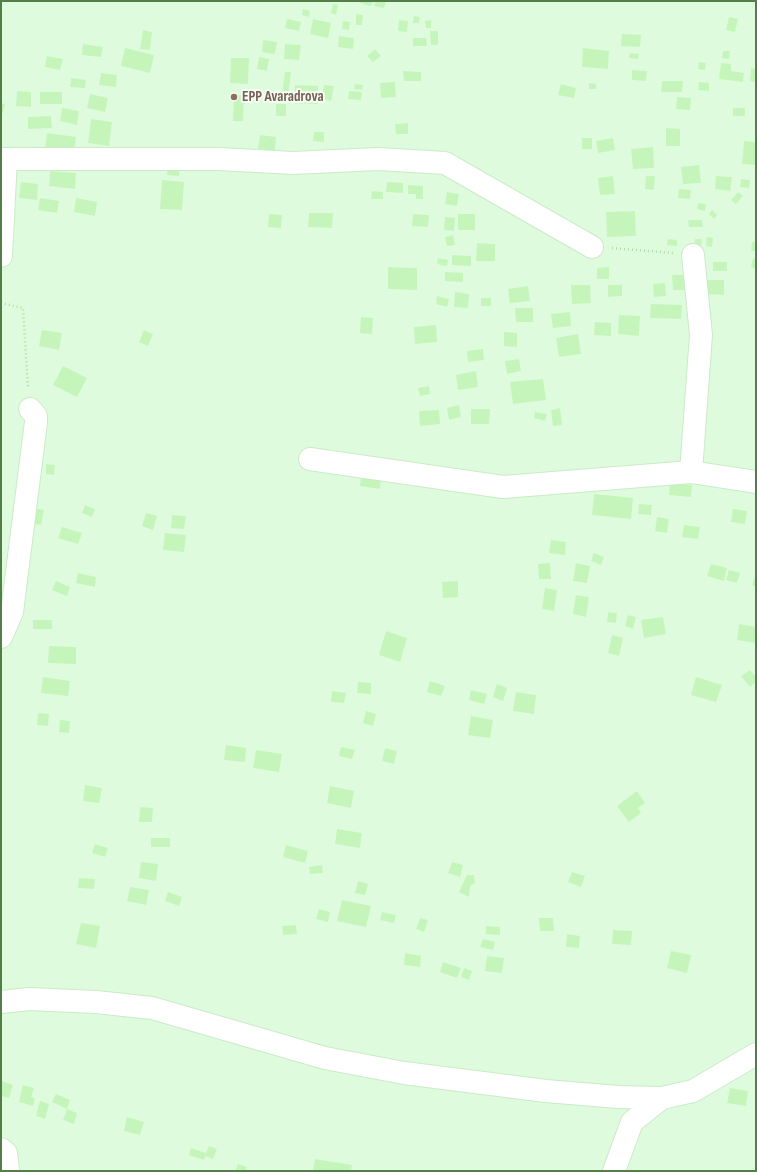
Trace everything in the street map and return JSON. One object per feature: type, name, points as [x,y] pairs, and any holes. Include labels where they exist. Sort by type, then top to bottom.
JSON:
[{"type":"street","points":[[1,256],[4,159],[203,159],[293,162],[378,159],[445,163],[592,247]]},
{"type":"street","points":[[691,472],[701,335],[693,255]]},
{"type":"street","points":[[1,637],[12,612],[36,422],[36,416],[30,409]]},
{"type":"street","points":[[310,458],[503,486],[691,472],[756,482]]},
{"type":"street","points":[[1,1002],[29,999],[96,1002],[152,1008],[325,1058],[404,1073],[546,1091],[618,1098],[662,1098],[694,1090],[756,1054]]},
{"type":"street","points":[[614,1171],[632,1122],[662,1098]]},
{"type":"street","points":[[1,1150],[6,1153],[8,1171]]},
{"type":"path","points":[[592,247],[693,255]]},
{"type":"path","points":[[1,303],[23,308],[30,409]]},
{"type":"shaded area","points":[[1,1],[756,1],[756,1171],[1,1171]]},
{"type":"building","points":[[354,1],[373,1],[371,6]]},
{"type":"building","points":[[376,1],[386,1],[384,8],[374,6]]},
{"type":"building","points":[[333,4],[338,5],[336,15],[331,13]]},
{"type":"building","points":[[303,9],[310,11],[309,17],[302,15]]},
{"type":"building","points":[[356,14],[363,15],[362,25],[356,25]]},
{"type":"building","points":[[414,16],[420,17],[419,23],[413,23]]},
{"type":"building","points":[[729,17],[738,19],[735,32],[726,30]]},
{"type":"building","points":[[287,19],[301,22],[299,31],[285,28]]},
{"type":"building","points":[[313,19],[331,23],[328,38],[310,34]]},
{"type":"building","points":[[399,20],[408,21],[407,32],[398,31]]},
{"type":"building","points":[[431,20],[431,28],[426,28],[425,21]]},
{"type":"building","points":[[343,21],[350,22],[349,30],[342,29]]},
{"type":"building","points":[[143,30],[152,32],[150,50],[140,49]]},
{"type":"building","points":[[430,31],[438,31],[438,45],[431,45]]},
{"type":"building","points":[[622,34],[641,35],[640,47],[621,46]]},
{"type":"building","points":[[339,36],[354,38],[353,49],[338,47]]},
{"type":"building","points":[[413,38],[426,38],[427,46],[413,46]]},
{"type":"building","points":[[263,40],[277,42],[275,54],[262,52]]},
{"type":"building","points":[[83,44],[103,47],[101,57],[82,55]]},
{"type":"building","points":[[285,44],[301,45],[299,60],[284,59]]},
{"type":"building","points":[[125,48],[154,55],[150,73],[121,66]]},
{"type":"building","points":[[583,48],[609,51],[608,69],[582,67]]},
{"type":"building","points":[[375,49],[381,56],[373,62],[367,56]]},
{"type":"building","points":[[723,51],[730,51],[729,59],[722,58]]},
{"type":"building","points":[[630,53],[639,54],[638,59],[629,58]]},
{"type":"building","points":[[47,56],[63,59],[60,70],[45,67]]},
{"type":"building","points":[[259,57],[269,59],[267,71],[257,69]]},
{"type":"building","points":[[231,58],[249,58],[248,84],[230,83]]},
{"type":"building","points":[[699,62],[706,63],[705,70],[698,69]]},
{"type":"building","points":[[721,63],[731,64],[731,71],[744,73],[743,82],[719,79]]},
{"type":"building","points":[[751,68],[756,69],[756,82],[750,81]]},
{"type":"building","points":[[632,70],[647,71],[646,81],[632,80]]},
{"type":"building","points":[[403,71],[421,72],[421,81],[404,81]]},
{"type":"building","points":[[285,72],[291,72],[288,95],[282,94]]},
{"type":"building","points":[[101,73],[117,75],[116,87],[99,85]]},
{"type":"building","points":[[71,78],[86,80],[85,88],[70,87]]},
{"type":"building","points":[[662,81],[683,81],[682,92],[661,92]]},
{"type":"building","points":[[395,82],[396,97],[381,98],[380,83]]},
{"type":"building","points":[[699,82],[709,83],[709,91],[698,90]]},
{"type":"building","points":[[589,83],[596,84],[596,89],[589,89]]},
{"type":"building","points":[[355,84],[363,85],[362,90],[354,89]]},
{"type":"building","points":[[561,84],[576,88],[574,98],[558,95]]},
{"type":"building","points":[[295,85],[318,86],[318,104],[294,103]]},
{"type":"building","points":[[324,85],[334,86],[331,101],[322,99]]},
{"type":"building","points":[[17,91],[31,92],[31,107],[16,106]]},
{"type":"building","points":[[349,91],[362,92],[361,100],[348,99]]},
{"type":"building","points":[[40,92],[62,92],[62,104],[40,104]]},
{"type":"building","points":[[90,94],[108,98],[105,112],[87,108]]},
{"type":"building","points":[[234,95],[244,95],[243,121],[233,121]]},
{"type":"building","points":[[677,97],[691,98],[690,110],[676,109]]},
{"type":"building","points":[[1,103],[5,104],[3,113],[1,113]]},
{"type":"building","points":[[276,104],[286,104],[286,116],[276,116]]},
{"type":"building","points":[[62,108],[79,111],[77,125],[60,121]]},
{"type":"building","points":[[733,108],[745,108],[745,116],[733,116]]},
{"type":"building","points":[[51,116],[52,128],[28,129],[28,117]]},
{"type":"building","points":[[91,119],[112,122],[109,146],[88,143]]},
{"type":"building","points":[[408,123],[408,134],[396,134],[395,124]]},
{"type":"building","points":[[666,128],[680,129],[680,146],[666,146]]},
{"type":"building","points":[[314,132],[324,132],[324,142],[313,141]]},
{"type":"building","points":[[47,133],[76,137],[74,152],[45,148]]},
{"type":"building","points":[[260,135],[276,137],[275,151],[258,149]]},
{"type":"building","points":[[582,138],[592,138],[592,149],[582,149]]},
{"type":"building","points":[[613,138],[615,150],[598,153],[596,141]]},
{"type":"building","points":[[744,141],[756,142],[756,165],[742,164]]},
{"type":"building","points":[[653,147],[654,168],[633,169],[631,149]]},
{"type":"building","points":[[168,165],[180,166],[179,176],[167,175]]},
{"type":"building","points":[[699,165],[701,183],[683,184],[681,167]]},
{"type":"building","points":[[50,171],[76,173],[75,189],[49,186]]},
{"type":"building","points":[[613,176],[615,194],[600,195],[598,178]]},
{"type":"building","points":[[646,176],[655,176],[654,190],[645,189]]},
{"type":"building","points":[[716,176],[732,177],[730,191],[715,189]]},
{"type":"building","points":[[741,179],[750,180],[749,188],[740,187]]},
{"type":"building","points":[[162,180],[184,182],[182,210],[160,209]]},
{"type":"building","points":[[21,182],[38,184],[37,200],[19,198]]},
{"type":"building","points":[[387,182],[403,183],[403,193],[386,192]]},
{"type":"building","points":[[408,185],[423,186],[423,199],[416,199],[416,194],[408,194]]},
{"type":"building","points":[[679,189],[691,190],[690,199],[678,198]]},
{"type":"building","points":[[372,191],[383,192],[383,199],[371,199]]},
{"type":"building","points":[[447,192],[459,194],[457,206],[445,204]]},
{"type":"building","points":[[738,192],[743,196],[736,204],[731,200]]},
{"type":"building","points":[[40,198],[59,201],[57,213],[38,210]]},
{"type":"building","points":[[76,198],[97,202],[95,216],[74,212]]},
{"type":"building","points":[[698,203],[706,204],[705,211],[697,209]]},
{"type":"building","points":[[712,210],[717,215],[714,219],[709,214]]},
{"type":"building","points":[[635,211],[636,236],[607,237],[606,212]]},
{"type":"building","points":[[309,213],[333,213],[332,228],[308,227]]},
{"type":"building","points":[[269,214],[282,215],[281,228],[268,227]]},
{"type":"building","points":[[413,214],[429,215],[428,227],[412,226]]},
{"type":"building","points":[[458,214],[475,214],[475,230],[458,230]]},
{"type":"building","points":[[445,217],[455,218],[454,231],[444,230]]},
{"type":"building","points":[[688,220],[702,220],[703,227],[689,227]]},
{"type":"building","points":[[453,235],[455,245],[447,246],[445,237]]},
{"type":"building","points":[[707,237],[713,238],[712,247],[706,246]]},
{"type":"building","points":[[668,239],[677,240],[677,246],[667,245]]},
{"type":"building","points":[[695,239],[702,239],[701,247],[694,246]]},
{"type":"building","points":[[752,242],[756,242],[756,251],[751,251]]},
{"type":"building","points":[[477,243],[495,244],[495,261],[476,261]]},
{"type":"building","points":[[452,255],[471,256],[471,266],[452,265]]},
{"type":"building","points":[[438,258],[448,260],[447,266],[437,264]]},
{"type":"building","points":[[753,258],[756,259],[756,269],[751,267]]},
{"type":"building","points":[[713,262],[727,262],[727,271],[713,271]]},
{"type":"building","points":[[388,267],[417,268],[417,290],[388,289]]},
{"type":"building","points":[[609,267],[609,279],[597,279],[597,268]]},
{"type":"building","points":[[445,272],[463,273],[463,282],[445,281]]},
{"type":"building","points":[[672,275],[687,275],[687,290],[673,290]]},
{"type":"building","points":[[706,280],[724,280],[724,295],[706,294]]},
{"type":"building","points":[[665,283],[666,296],[654,297],[653,284]]},
{"type":"building","points":[[571,285],[590,285],[591,303],[572,304]]},
{"type":"building","points":[[608,285],[622,285],[622,296],[608,297]]},
{"type":"building","points":[[528,286],[530,301],[510,303],[508,289]]},
{"type":"building","points":[[455,292],[469,294],[468,308],[454,307]]},
{"type":"building","points":[[437,296],[449,299],[447,307],[436,304]]},
{"type":"building","points":[[481,298],[491,298],[491,306],[481,306]]},
{"type":"building","points":[[651,304],[682,305],[681,319],[650,318]]},
{"type":"building","points":[[515,308],[533,308],[533,322],[516,322]]},
{"type":"building","points":[[570,312],[571,326],[553,328],[551,314]]},
{"type":"building","points":[[619,315],[640,316],[639,336],[618,334]]},
{"type":"building","points":[[361,317],[373,318],[372,334],[360,333]]},
{"type":"building","points":[[595,322],[611,323],[611,336],[594,335]]},
{"type":"building","points":[[436,325],[437,342],[415,344],[414,327]]},
{"type":"building","points":[[42,330],[62,333],[59,350],[39,346]]},
{"type":"building","points":[[144,330],[153,334],[148,346],[139,342]]},
{"type":"building","points":[[504,332],[517,333],[517,347],[504,346]]},
{"type":"building","points":[[578,334],[581,354],[559,357],[556,338]]},
{"type":"building","points":[[483,349],[484,360],[468,362],[467,351]]},
{"type":"building","points":[[519,359],[521,371],[507,374],[505,361]]},
{"type":"building","points":[[63,366],[87,378],[77,397],[53,385]]},
{"type":"building","points":[[476,371],[478,387],[458,390],[456,375]]},
{"type":"building","points":[[543,379],[546,400],[513,404],[510,382]]},
{"type":"building","points":[[429,386],[430,394],[420,396],[418,388]]},
{"type":"building","points":[[459,405],[461,417],[449,420],[447,408]]},
{"type":"building","points":[[560,408],[562,425],[553,426],[551,410]]},
{"type":"building","points":[[471,409],[490,409],[489,424],[471,424]]},
{"type":"building","points":[[439,410],[440,424],[420,426],[419,411]]},
{"type":"building","points":[[535,412],[547,414],[545,421],[534,418]]},
{"type":"building","points":[[46,464],[55,465],[54,475],[46,474]]},
{"type":"building","points":[[361,476],[381,479],[380,489],[360,486]]},
{"type":"building","points":[[670,483],[692,485],[691,497],[669,495]]},
{"type":"building","points":[[594,494],[633,498],[631,519],[592,515]]},
{"type":"building","points":[[639,504],[652,505],[651,515],[638,514]]},
{"type":"building","points":[[85,505],[95,509],[92,517],[82,513]]},
{"type":"building","points":[[34,508],[44,510],[41,525],[31,523]]},
{"type":"building","points":[[733,509],[747,511],[745,524],[731,522]]},
{"type":"building","points":[[146,513],[157,516],[153,530],[142,526]]},
{"type":"building","points":[[172,515],[186,516],[184,529],[171,528]]},
{"type":"building","points":[[657,517],[669,519],[667,533],[655,531]]},
{"type":"building","points":[[684,525],[700,527],[698,539],[682,537]]},
{"type":"building","points":[[62,527],[82,533],[78,544],[58,538]]},
{"type":"building","points":[[165,533],[186,535],[184,552],[163,550]]},
{"type":"building","points":[[551,540],[566,542],[565,555],[549,553]]},
{"type":"building","points":[[594,553],[604,557],[601,565],[591,561]]},
{"type":"building","points":[[550,563],[551,579],[539,579],[538,564]]},
{"type":"building","points":[[576,563],[590,566],[587,583],[573,581]]},
{"type":"building","points":[[711,564],[727,568],[724,581],[707,576]]},
{"type":"building","points":[[729,570],[740,573],[737,583],[726,580]]},
{"type":"building","points":[[78,573],[96,577],[95,587],[76,583]]},
{"type":"building","points":[[756,573],[756,587],[752,585]]},
{"type":"building","points":[[56,581],[70,587],[67,596],[52,590]]},
{"type":"building","points":[[458,581],[458,597],[443,598],[442,582]]},
{"type":"building","points":[[545,588],[557,590],[554,611],[542,609]]},
{"type":"building","points":[[576,595],[589,597],[586,617],[573,614]]},
{"type":"building","points":[[608,612],[617,613],[616,623],[607,622]]},
{"type":"building","points":[[628,615],[636,617],[633,629],[625,626]]},
{"type":"building","points":[[663,617],[666,634],[644,638],[641,620]]},
{"type":"building","points":[[33,620],[52,620],[52,629],[33,629]]},
{"type":"building","points":[[739,624],[756,627],[756,643],[737,640]]},
{"type":"building","points":[[386,631],[407,638],[400,662],[379,655]]},
{"type":"building","points":[[612,635],[623,638],[619,656],[608,653]]},
{"type":"building","points":[[49,646],[76,647],[76,664],[48,663]]},
{"type":"building","points":[[750,670],[756,677],[756,681],[750,687],[741,676]]},
{"type":"building","points":[[43,677],[70,681],[68,696],[41,693]]},
{"type":"building","points":[[696,677],[722,685],[716,702],[691,695]]},
{"type":"building","points":[[430,681],[445,686],[441,696],[427,692]]},
{"type":"building","points":[[358,682],[371,683],[371,694],[357,693]]},
{"type":"building","points":[[497,684],[507,688],[503,701],[493,697]]},
{"type":"building","points":[[471,690],[487,694],[484,704],[469,700]]},
{"type":"building","points":[[332,691],[346,693],[344,703],[331,702]]},
{"type":"building","points":[[516,692],[536,695],[534,714],[513,711]]},
{"type":"building","points":[[366,711],[376,714],[373,726],[363,723]]},
{"type":"building","points":[[38,713],[49,714],[48,726],[37,725]]},
{"type":"building","points":[[471,716],[493,720],[490,738],[468,735]]},
{"type":"building","points":[[60,720],[70,721],[69,733],[59,732]]},
{"type":"building","points":[[226,745],[246,748],[245,762],[224,760]]},
{"type":"building","points":[[341,747],[355,750],[352,759],[339,756]]},
{"type":"building","points":[[385,748],[397,751],[394,764],[382,761]]},
{"type":"building","points":[[256,750],[282,754],[279,772],[253,768]]},
{"type":"building","points":[[85,785],[102,788],[99,803],[83,801]]},
{"type":"building","points":[[330,786],[354,791],[351,808],[327,803]]},
{"type":"building","points":[[637,791],[645,803],[638,808],[641,813],[629,822],[617,806]]},
{"type":"building","points":[[140,807],[153,808],[152,822],[139,822]]},
{"type":"building","points":[[337,829],[362,833],[360,848],[335,844]]},
{"type":"building","points":[[151,838],[170,838],[170,847],[151,847]]},
{"type":"building","points":[[95,844],[108,848],[105,857],[92,853]]},
{"type":"building","points":[[286,845],[308,851],[305,863],[283,857]]},
{"type":"building","points":[[141,862],[158,864],[156,881],[139,878]]},
{"type":"building","points":[[452,862],[463,865],[460,877],[448,873]]},
{"type":"building","points":[[322,865],[323,873],[310,874],[309,867]]},
{"type":"building","points":[[572,872],[585,876],[581,887],[568,882]]},
{"type":"building","points":[[467,875],[474,875],[475,883],[470,886],[469,897],[459,892]]},
{"type":"building","points":[[79,878],[95,879],[94,889],[78,888]]},
{"type":"building","points":[[358,881],[368,884],[365,895],[355,893]]},
{"type":"building","points":[[130,887],[149,890],[146,905],[127,901]]},
{"type":"building","points":[[168,892],[182,897],[179,906],[165,901]]},
{"type":"building","points":[[342,900],[371,906],[366,927],[337,921]]},
{"type":"building","points":[[319,909],[330,912],[328,922],[316,919]]},
{"type":"building","points":[[382,912],[396,915],[394,923],[380,920]]},
{"type":"building","points":[[420,918],[428,920],[424,932],[416,929]]},
{"type":"building","points":[[539,918],[553,918],[554,931],[540,931]]},
{"type":"building","points":[[81,923],[100,926],[96,948],[76,944]]},
{"type":"building","points":[[296,925],[297,934],[283,935],[282,926]]},
{"type":"building","points":[[486,926],[500,927],[500,935],[486,934]]},
{"type":"building","points":[[613,930],[632,931],[631,945],[612,944]]},
{"type":"building","points":[[567,934],[580,936],[579,948],[566,947]]},
{"type":"building","points":[[483,939],[495,942],[493,950],[480,947]]},
{"type":"building","points":[[671,951],[691,955],[687,973],[667,968]]},
{"type":"building","points":[[405,953],[421,956],[420,967],[404,965]]},
{"type":"building","points":[[487,956],[504,958],[502,973],[485,971]]},
{"type":"building","points":[[443,962],[461,968],[457,978],[440,972]]},
{"type":"building","points":[[464,968],[472,971],[469,980],[461,977]]},
{"type":"building","points":[[2,1081],[13,1085],[9,1098],[1,1096]]},
{"type":"building","points":[[23,1085],[34,1088],[31,1097],[35,1098],[33,1106],[19,1102]]},
{"type":"building","points":[[730,1088],[748,1091],[746,1106],[727,1103]]},
{"type":"building","points":[[56,1094],[70,1100],[67,1109],[52,1102]]},
{"type":"building","points":[[40,1101],[49,1104],[45,1119],[36,1116]]},
{"type":"building","points":[[67,1109],[77,1113],[74,1124],[63,1120]]},
{"type":"building","points":[[127,1117],[144,1122],[140,1135],[124,1131]]},
{"type":"building","points":[[209,1146],[217,1149],[213,1159],[205,1156],[204,1160],[189,1155],[191,1148],[206,1153]]},
{"type":"building","points":[[315,1159],[352,1165],[351,1171],[313,1171]]},
{"type":"building","points":[[238,1164],[247,1167],[245,1171],[235,1171]]},
{"type":"place","name":"EPP Avaradrova","points":[[234,97]]}]
